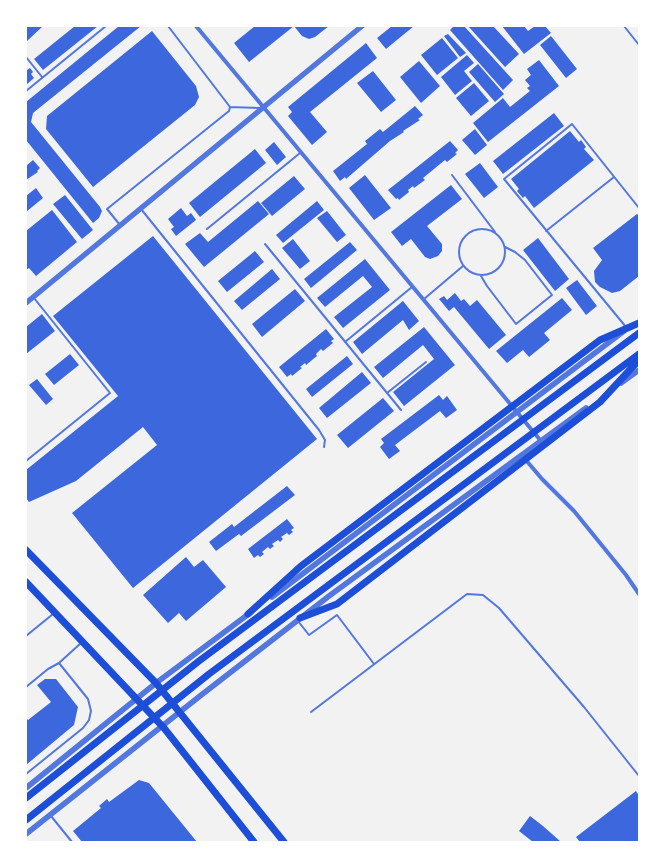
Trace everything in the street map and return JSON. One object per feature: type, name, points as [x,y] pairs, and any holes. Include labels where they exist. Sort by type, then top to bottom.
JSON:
[{"type":"main road","points":[[248,614],[301,566],[600,340],[639,322]]},
{"type":"main road","points":[[26,798],[200,661],[639,333]]},
{"type":"main road","points":[[26,820],[209,674],[639,354]]},
{"type":"main road","points":[[299,619],[337,604],[600,402],[639,360]]},
{"type":"main road","points":[[26,550],[156,683],[284,842]]},
{"type":"main road","points":[[26,582],[84,641],[162,726],[254,842]]},
{"type":"street","points":[[196,26],[300,153],[541,441]]},
{"type":"street","points":[[26,303],[362,26]]},
{"type":"street","points":[[26,788],[156,683],[627,329],[639,322]]},
{"type":"street","points":[[26,834],[299,619],[639,370]]},
{"type":"street","points":[[525,459],[542,479],[574,511],[626,575],[639,594]]},
{"type":"lane","points":[[26,91],[106,26]]},
{"type":"lane","points":[[168,26],[230,107]]},
{"type":"lane","points":[[624,26],[639,45]]},
{"type":"lane","points":[[26,57],[42,77]]},
{"type":"lane","points":[[230,107],[263,108]]},
{"type":"lane","points":[[120,225],[107,209],[229,111],[230,107]]},
{"type":"lane","points":[[627,329],[504,179],[572,124],[639,208]]},
{"type":"lane","points":[[206,229],[300,153]]},
{"type":"lane","points":[[452,175],[495,233]]},
{"type":"lane","points":[[546,230],[614,177]]},
{"type":"lane","points":[[141,208],[319,430],[325,440],[324,447]]},
{"type":"lane","points":[[478,229],[490,230],[495,233],[500,237],[505,247],[504,259],[499,268],[482,276],[469,272],[463,266],[458,255],[463,238],[472,231],[478,229]]},
{"type":"lane","points":[[264,244],[401,410]]},
{"type":"lane","points":[[482,276],[487,286],[516,324],[552,296],[525,260],[515,252],[505,247]]},
{"type":"lane","points":[[423,300],[463,266]]},
{"type":"lane","points":[[345,342],[412,287]]},
{"type":"lane","points":[[26,461],[110,393],[33,297]]},
{"type":"lane","points":[[387,393],[426,362]]},
{"type":"lane","points":[[311,712],[467,594],[483,595],[499,608],[584,707],[639,776]]},
{"type":"lane","points":[[26,636],[55,612]]},
{"type":"lane","points":[[299,619],[309,635],[337,615],[374,664]]},
{"type":"lane","points":[[26,687],[48,669],[59,663],[84,641]]},
{"type":"lane","points":[[26,774],[83,728],[89,720],[91,711],[88,698],[59,663]]},
{"type":"lane","points":[[50,815],[72,842]]},
{"type":"building","points":[[26,26],[43,26],[26,42]]},
{"type":"building","points":[[75,26],[98,26],[43,70],[34,59]]},
{"type":"building","points":[[119,26],[141,26],[33,113],[31,122],[100,207],[102,211],[99,218],[93,223],[26,140],[26,102]]},
{"type":"building","points":[[255,26],[294,26],[249,62],[234,43]]},
{"type":"building","points":[[294,26],[329,26],[315,37],[309,39],[302,36]]},
{"type":"building","points":[[392,26],[414,26],[386,49],[377,38]]},
{"type":"building","points":[[454,26],[464,26],[513,80],[503,90],[450,30]]},
{"type":"building","points":[[468,26],[493,26],[519,54],[505,67]]},
{"type":"building","points":[[502,26],[524,26],[528,31],[535,26],[545,26],[551,33],[524,54]]},
{"type":"building","points":[[152,31],[196,86],[199,97],[195,105],[93,187],[46,129],[47,116]]},
{"type":"building","points":[[448,34],[466,53],[460,57],[444,36]]},
{"type":"building","points":[[551,36],[577,69],[566,78],[540,45]]},
{"type":"building","points":[[442,38],[458,58],[437,75],[421,55]]},
{"type":"building","points":[[366,43],[377,58],[310,112],[327,132],[312,145],[288,116],[292,112],[288,107]]},
{"type":"building","points":[[467,55],[474,63],[464,71],[472,81],[455,95],[441,77]]},
{"type":"building","points":[[539,60],[559,86],[488,142],[473,123],[503,98],[510,107],[530,91],[527,88],[530,86],[525,80],[531,75],[527,69]]},
{"type":"building","points":[[419,61],[440,86],[421,103],[400,77]]},
{"type":"building","points":[[478,64],[504,94],[495,102],[469,72]]},
{"type":"building","points":[[26,68],[27,70],[30,68],[33,72],[31,74],[34,78],[26,85]]},
{"type":"building","points":[[373,71],[396,100],[381,112],[357,83]]},
{"type":"building","points":[[474,83],[489,101],[471,116],[456,98]]},
{"type":"building","points":[[415,106],[423,115],[418,119],[420,120],[390,141],[346,179],[345,177],[340,181],[333,171],[367,144],[365,141],[380,129],[383,132]]},
{"type":"building","points":[[554,113],[564,126],[503,174],[493,161]]},
{"type":"building","points":[[475,129],[487,145],[475,155],[462,140]]},
{"type":"building","points":[[570,131],[579,142],[581,140],[586,147],[584,149],[594,160],[534,208],[525,196],[523,198],[517,191],[519,189],[511,179]]},
{"type":"building","points":[[450,141],[458,150],[455,153],[457,154],[447,162],[445,160],[423,178],[425,180],[414,188],[413,186],[408,190],[409,192],[399,200],[398,198],[396,199],[388,190]]},
{"type":"building","points":[[274,142],[286,157],[277,165],[265,150]]},
{"type":"building","points":[[255,149],[266,163],[200,217],[189,203]]},
{"type":"building","points":[[33,160],[40,168],[37,171],[38,172],[26,180],[26,166]]},
{"type":"building","points":[[480,163],[498,187],[484,198],[465,174]]},
{"type":"building","points":[[365,175],[391,208],[374,220],[349,188]]},
{"type":"building","points":[[294,176],[305,189],[272,216],[261,203]]},
{"type":"building","points":[[451,185],[462,199],[427,226],[442,244],[442,251],[438,256],[430,259],[425,257],[411,239],[402,246],[391,232]]},
{"type":"building","points":[[36,188],[43,198],[26,212],[26,196]]},
{"type":"building","points":[[65,195],[93,230],[82,239],[53,204]]},
{"type":"building","points":[[258,201],[269,214],[204,267],[185,244],[200,233],[208,242]]},
{"type":"building","points":[[317,201],[324,210],[283,243],[276,235]]},
{"type":"building","points":[[181,208],[187,216],[191,213],[196,220],[176,236],[171,229],[174,227],[168,219]]},
{"type":"building","points":[[52,210],[77,242],[36,276],[29,268],[26,270],[26,231]]},
{"type":"building","points":[[327,211],[346,235],[337,242],[317,218]]},
{"type":"building","points":[[637,214],[639,216],[639,276],[620,291],[612,293],[600,287],[595,282],[594,271],[602,260],[593,248]]},
{"type":"building","points":[[153,236],[317,439],[133,588],[72,513],[157,445],[143,427],[76,481],[29,502],[26,498],[26,470],[118,396],[53,316]]},
{"type":"building","points":[[538,238],[569,279],[555,291],[523,250]]},
{"type":"building","points":[[293,239],[310,261],[300,269],[282,248]]},
{"type":"building","points":[[350,242],[357,250],[311,288],[304,279]]},
{"type":"building","points":[[255,251],[264,262],[227,292],[218,281]]},
{"type":"building","points":[[365,259],[390,290],[343,328],[334,317],[372,287],[363,276],[325,307],[317,298]]},
{"type":"building","points":[[272,269],[280,279],[242,310],[234,301]]},
{"type":"building","points":[[577,280],[597,306],[586,315],[566,288]]},
{"type":"building","points":[[295,289],[305,301],[262,337],[252,324]]},
{"type":"building","points":[[455,293],[461,301],[464,299],[470,306],[477,300],[506,335],[489,349],[454,307],[449,311],[439,299],[444,296],[447,300]]},
{"type":"building","points":[[562,298],[572,310],[544,333],[550,340],[529,357],[523,350],[507,363],[496,351]]},
{"type":"building","points":[[403,301],[419,321],[409,330],[403,320],[362,354],[353,342]]},
{"type":"building","points":[[42,314],[55,331],[26,354],[26,327]]},
{"type":"building","points":[[424,327],[455,365],[404,406],[393,392],[434,359],[423,345],[383,378],[374,367]]},
{"type":"building","points":[[326,329],[334,339],[331,341],[333,343],[323,351],[321,349],[316,354],[317,356],[306,365],[305,363],[300,367],[302,368],[292,376],[291,374],[287,377],[279,367]]},
{"type":"building","points":[[70,354],[79,365],[54,385],[45,374]]},
{"type":"building","points":[[347,356],[353,364],[312,397],[306,389]]},
{"type":"building","points":[[362,372],[371,383],[327,418],[319,408]]},
{"type":"building","points":[[37,379],[53,399],[46,405],[29,385]]},
{"type":"building","points":[[439,395],[443,400],[447,396],[457,410],[446,418],[440,411],[395,445],[400,451],[389,459],[380,447],[384,443],[381,439]]},
{"type":"building","points":[[383,398],[394,411],[348,448],[337,435]]},
{"type":"building","points":[[287,486],[295,495],[241,536],[239,534],[216,551],[209,542],[232,524],[234,527]]},
{"type":"building","points":[[287,519],[294,528],[291,530],[293,532],[289,535],[287,533],[281,537],[283,539],[280,542],[278,540],[272,544],[274,546],[270,549],[268,547],[262,552],[264,554],[260,557],[258,555],[254,558],[248,549]]},
{"type":"building","points":[[186,557],[194,567],[203,560],[226,587],[186,621],[179,613],[168,623],[143,595]]},
{"type":"building","points":[[45,679],[56,679],[78,707],[74,725],[26,765],[26,718],[28,720],[51,702],[37,685]]},
{"type":"building","points":[[139,780],[149,783],[197,842],[82,842],[73,831],[101,808],[99,806],[107,799],[109,802]]},
{"type":"building","points":[[636,791],[639,796],[639,840],[636,842],[580,842],[576,837]]},
{"type":"building","points":[[530,816],[561,842],[533,842],[519,831]]}]
